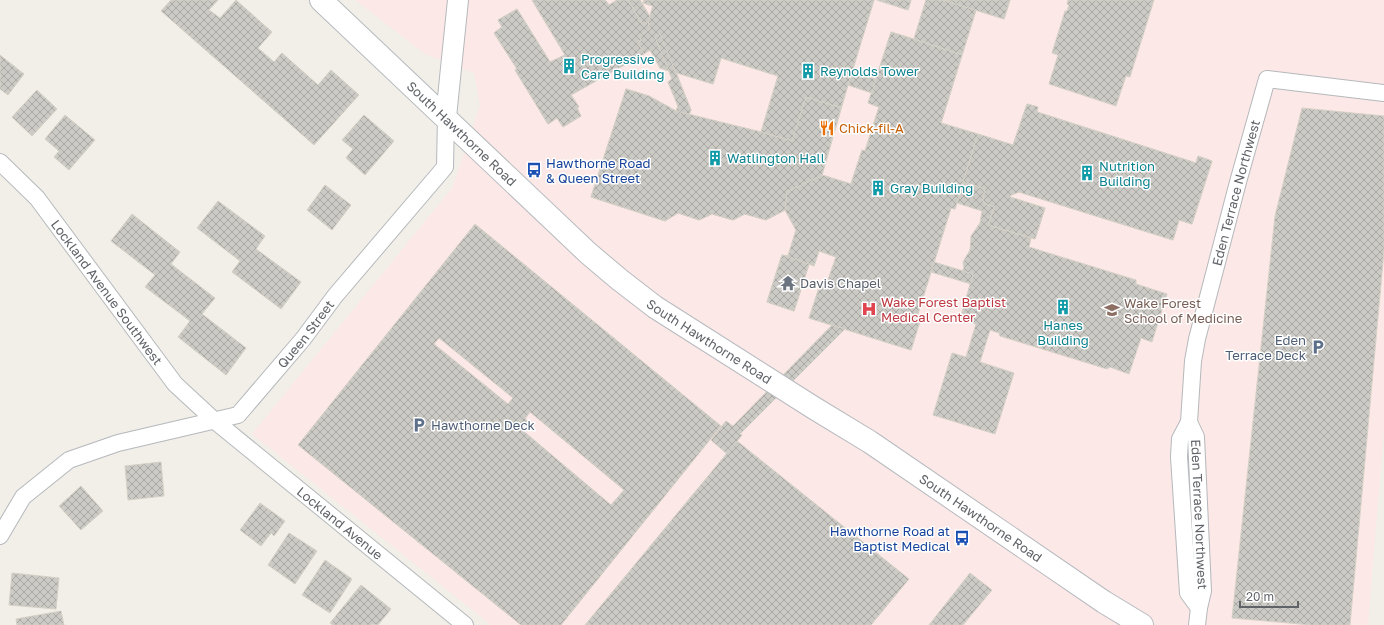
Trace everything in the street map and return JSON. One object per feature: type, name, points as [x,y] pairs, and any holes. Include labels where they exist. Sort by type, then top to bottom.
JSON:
[{"type":"main road","name":"South Hawthorne Road","points":[[321,0],[588,253],[620,280],[656,307],[870,442],[1104,602],[1142,625]]},
{"type":"street","name":"Queen Street","points":[[0,536],[22,497],[69,460],[118,443],[238,415],[303,339],[335,296],[445,167],[446,117],[458,0]]},
{"type":"street","name":"Eden Terrace Northwest","points":[[1197,625],[1199,608],[1188,593],[1179,457],[1180,439],[1189,422],[1193,361],[1197,339],[1238,182],[1267,79],[1384,93]]},
{"type":"street","name":"Lockland Avenue Southwest","points":[[0,162],[37,198],[175,384],[215,421]]},
{"type":"street","name":"Lockland Avenue","points":[[215,421],[465,625]]},
{"type":"shaded area","name":"Wake Forest Baptist Medical Center","points":[[355,0],[1384,0],[1384,430],[1368,625],[491,625],[252,434],[452,188],[480,105],[474,73],[425,54]]},
{"type":"building","points":[[171,0],[218,0],[209,10],[220,18],[236,0],[272,32],[258,48],[274,62],[282,53],[318,85],[331,70],[359,95],[314,145],[161,11]]},
{"type":"building","name":"Wake Forest Baptist Medical Center","points":[[532,0],[605,0],[609,5],[617,0],[640,0],[650,17],[653,6],[643,3],[644,0],[874,0],[852,72],[876,79],[891,32],[914,39],[926,0],[1010,0],[1004,19],[976,10],[941,123],[1013,145],[1027,104],[1038,107],[1037,112],[1196,163],[1198,156],[1212,161],[1192,224],[1179,220],[1173,240],[1019,192],[1011,195],[1010,197],[1045,208],[1035,239],[1031,238],[988,225],[994,207],[985,204],[983,201],[985,189],[963,182],[955,209],[951,208],[916,320],[920,321],[911,350],[809,318],[820,285],[826,286],[836,257],[819,251],[814,266],[809,264],[794,311],[767,302],[782,255],[788,256],[796,230],[785,210],[766,220],[745,214],[733,220],[712,214],[699,220],[678,213],[665,221],[591,197],[626,89],[649,96],[676,111],[678,106],[668,82],[672,79],[669,71],[660,68],[650,50],[571,95],[579,107],[577,108],[581,116],[563,127],[557,118],[548,124],[515,70],[517,69],[494,33],[502,27],[498,20],[517,9],[550,62],[565,55]],"holes":[[[660,34],[676,72],[669,71],[655,37]],[[721,58],[778,76],[761,132],[689,115],[691,110],[676,72],[713,84]],[[848,85],[872,93],[868,103],[879,107],[865,151],[862,150],[851,184],[822,175]]]},
{"type":"building","name":"Progressive Care Building","points":[[532,0],[605,0],[609,5],[617,0],[628,0],[643,25],[648,22],[650,29],[639,36],[641,40],[638,42],[644,54],[571,95],[579,107],[577,108],[581,116],[563,127],[557,118],[548,124],[515,70],[517,69],[494,33],[502,27],[498,20],[517,9],[550,62],[565,55]]},
{"type":"building","points":[[628,0],[640,0],[650,17],[648,22],[643,25]]},
{"type":"building","name":"Reynolds Tower","points":[[644,0],[874,0],[841,108],[806,97],[792,141],[761,132],[778,76],[721,58],[713,84],[660,68],[650,50],[644,54],[638,42],[641,40],[639,36],[650,29],[648,22],[653,6],[643,3]]},
{"type":"building","points":[[877,0],[911,0],[908,10]]},
{"type":"building","points":[[877,0],[911,0],[908,10]]},
{"type":"building","points":[[926,0],[943,0],[976,10],[962,55],[914,39]]},
{"type":"building","points":[[943,0],[1010,0],[1004,19]]},
{"type":"building","points":[[1068,0],[1154,0],[1130,77],[1126,76],[1116,106],[1049,84],[1058,55],[1052,53],[1065,11],[1067,11],[1069,5],[1067,4]]},
{"type":"building","name":"Gray Building","points":[[891,32],[962,55],[941,123],[978,134],[955,209],[951,208],[916,320],[920,321],[911,350],[809,318],[820,285],[826,286],[836,257],[819,251],[814,266],[809,264],[794,311],[767,302],[782,255],[788,256],[796,230],[785,210],[787,192],[822,175],[851,184],[862,150],[865,151],[879,107],[868,103]]},
{"type":"building","points":[[660,34],[691,110],[689,115],[676,111],[678,106],[668,82],[672,79],[655,37]]},
{"type":"building","points":[[0,55],[24,74],[8,95],[0,89]]},
{"type":"building","points":[[852,72],[876,79],[872,93],[848,85]]},
{"type":"building","name":"Watlington Hall","points":[[626,89],[649,96],[676,111],[792,141],[806,97],[841,108],[822,175],[787,192],[785,210],[766,220],[745,214],[733,220],[712,214],[699,220],[678,213],[665,221],[591,197]]},
{"type":"building","points":[[37,90],[57,109],[32,136],[12,117]]},
{"type":"building","name":"Nutrition Building","points":[[1027,104],[1038,107],[1037,112],[1196,163],[1198,156],[1212,161],[1192,224],[1179,220],[1173,240],[1019,192],[1011,195],[1010,197],[1045,208],[1035,239],[988,225],[994,207],[985,204],[983,201],[985,189],[963,182],[978,134],[1013,145]]},
{"type":"building","name":"Eden Terrace Deck","points":[[1302,108],[1384,116],[1384,251],[1350,625],[1311,625],[1232,618],[1275,216]]},
{"type":"building","points":[[65,115],[95,140],[69,170],[54,157],[59,151],[45,139]]},
{"type":"building","points":[[364,115],[394,141],[365,175],[346,158],[353,149],[342,140]]},
{"type":"building","name":"Hanes Building","points":[[963,182],[985,189],[983,201],[985,204],[994,207],[988,225],[1031,238],[1029,247],[1136,280],[1136,284],[1167,294],[1152,342],[1141,338],[1129,374],[1110,367],[1107,369],[1000,336],[999,333],[990,330],[980,362],[1014,373],[995,434],[933,415],[952,353],[966,357],[976,324],[960,319],[973,274],[962,271],[964,268],[963,262],[970,250],[971,236],[980,223],[982,211],[957,203]]},
{"type":"building","points":[[325,185],[351,205],[332,230],[307,210]]},
{"type":"building","points":[[218,201],[265,236],[256,249],[301,282],[281,309],[232,272],[240,261],[197,228]]},
{"type":"building","points":[[132,214],[180,252],[171,264],[215,298],[202,314],[246,348],[226,375],[178,337],[190,321],[145,287],[155,275],[111,241]]},
{"type":"building","name":"Hawthorne Deck","points":[[475,224],[721,426],[561,625],[521,625],[298,445]],"holes":[[[439,338],[513,398],[508,404],[434,344]],[[530,412],[624,490],[611,505],[521,429],[528,421],[525,419]]]},
{"type":"building","name":"Davis Chapel","points":[[782,255],[809,264],[794,311],[767,302]]},
{"type":"building","points":[[934,262],[973,274],[971,284],[931,272]]},
{"type":"building","points":[[832,325],[845,329],[740,434],[742,435],[727,454],[711,440],[726,421],[733,426]]},
{"type":"building","points":[[737,441],[909,579],[871,625],[585,625]]},
{"type":"building","points":[[161,462],[164,496],[128,500],[125,466]]},
{"type":"building","points":[[81,486],[103,511],[81,530],[59,506]]},
{"type":"building","points":[[260,503],[285,521],[274,536],[271,533],[261,546],[240,530]]},
{"type":"building","points":[[289,533],[317,551],[295,584],[268,565]]},
{"type":"building","points":[[325,560],[352,579],[330,613],[302,595]]},
{"type":"building","points":[[12,573],[59,578],[56,609],[9,605]]},
{"type":"building","points":[[970,573],[992,590],[963,625],[929,625]]},
{"type":"building","points":[[361,585],[391,609],[378,625],[333,625],[330,623]]},
{"type":"building","points":[[61,611],[64,625],[17,625],[16,619]]},
{"type":"place","name":"Progressive Care Building","points":[[569,66]]},
{"type":"place","name":"Reynolds Tower","points":[[808,71]]},
{"type":"place","name":"Chick-fil-A","points":[[827,128]]},
{"type":"place","name":"Watlington Hall","points":[[715,158]]},
{"type":"place","name":"Hawthorne Road & Queen Street","points":[[534,170]]},
{"type":"place","name":"Nutrition Building","points":[[1087,173]]},
{"type":"place","name":"Gray Building","points":[[878,188]]},
{"type":"place","name":"Davis Chapel","points":[[788,283]]},
{"type":"place","name":"Hanes Building","points":[[1063,307]]},
{"type":"place","name":"Wake Forest Baptist Medical Center","points":[[869,309]]},
{"type":"place","name":"Wake Forest School of Medicine","points":[[1112,310]]},
{"type":"place","name":"Eden Terrace Deck","points":[[1318,347]]},
{"type":"place","name":"Hawthorne Deck","points":[[419,425]]},
{"type":"place","name":"Hawthorne Road at Baptist Medical","points":[[962,538]]}]
